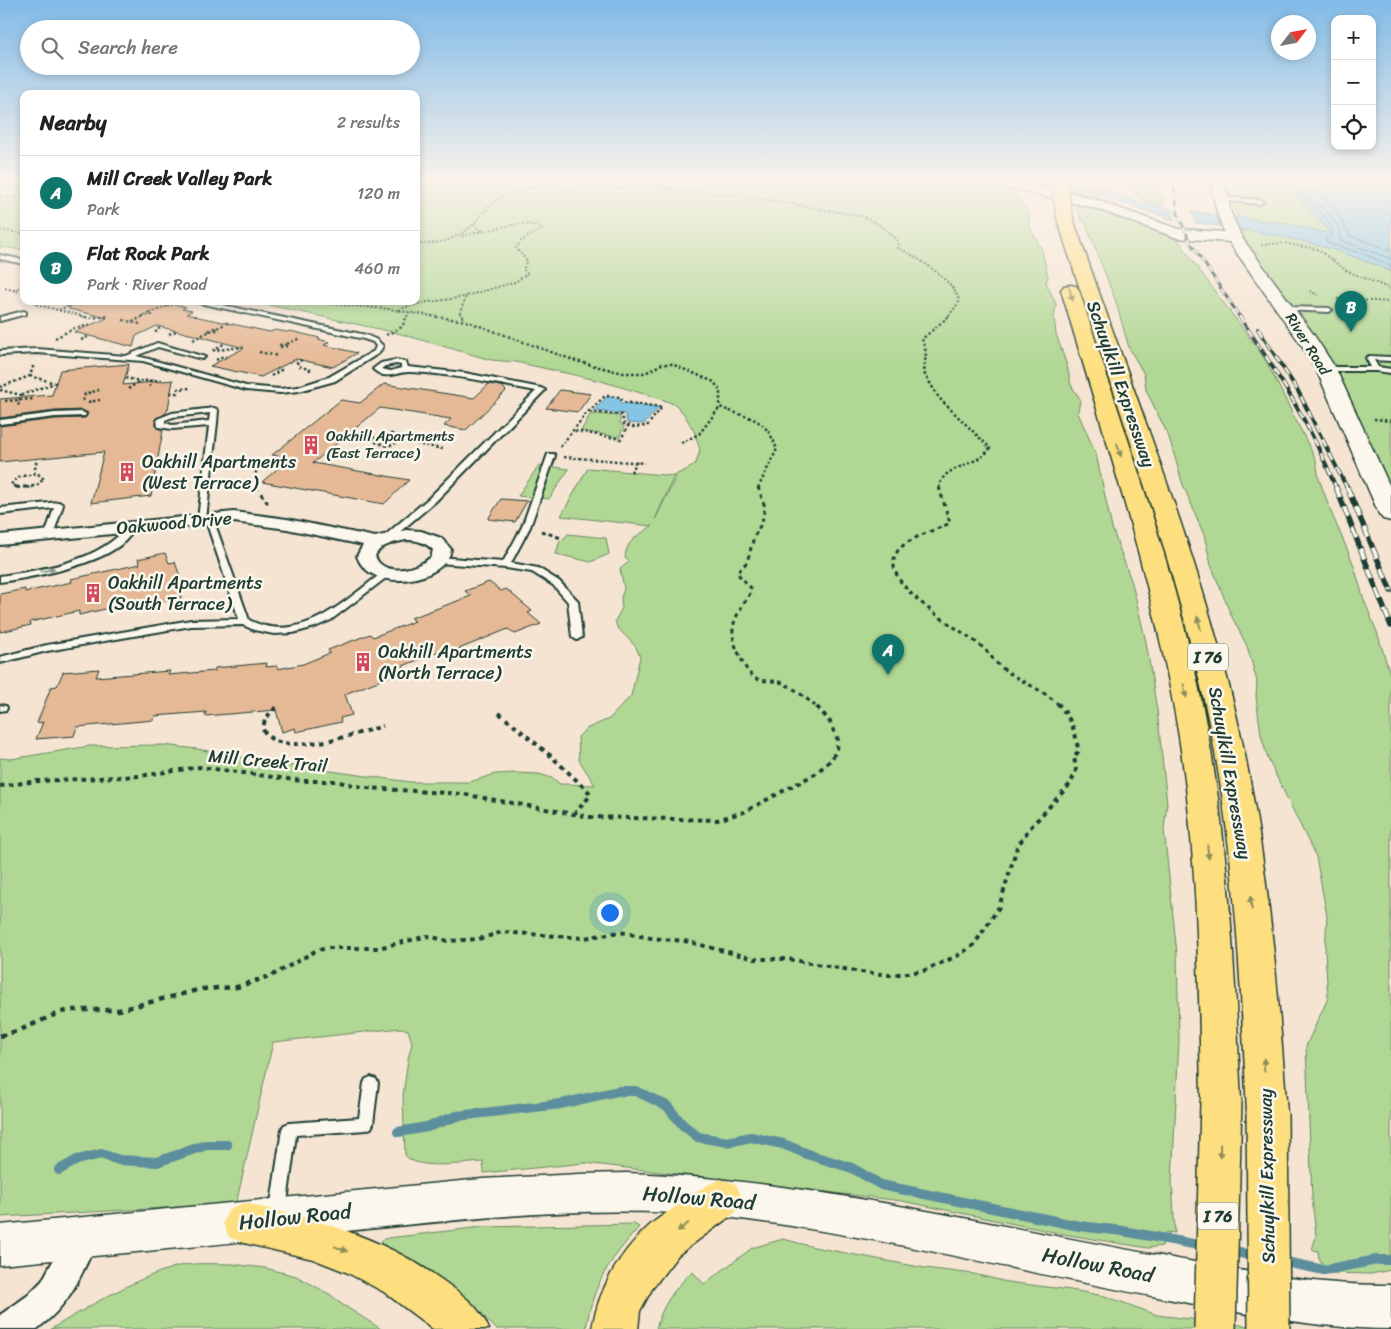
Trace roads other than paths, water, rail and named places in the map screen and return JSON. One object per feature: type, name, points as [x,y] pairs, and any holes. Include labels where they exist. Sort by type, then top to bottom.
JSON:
[{"type":"highway","name":"Schuylkill Expressway","points":[[1065,243],[1169,620],[1185,689],[1194,743],[1210,873],[1216,950],[1221,1102],[1215,1329]]},
{"type":"highway","name":"Schuylkill Expressway","points":[[1068,243],[1177,549],[1215,684],[1228,746],[1246,862],[1262,1021],[1267,1114],[1268,1329]]},
{"type":"highway","points":[[615,1329],[618,1308],[636,1274],[663,1241],[722,1198]]},
{"type":"highway","points":[[260,1221],[323,1242],[368,1260],[417,1288],[466,1329]]},
{"type":"street","name":"River Road","points":[[1238,243],[1286,309],[1326,369],[1391,514]]},
{"type":"street","name":"Oakwood Drive","points":[[0,540],[206,518],[247,518],[382,541],[406,535],[426,537],[433,540],[442,549],[438,560]]},
{"type":"street","points":[[382,541],[365,555],[365,561],[376,571],[386,574],[410,574],[432,565],[438,560]]},
{"type":"street","name":"Hollow Road","points":[[0,1245],[260,1221],[479,1198],[648,1192],[722,1198],[794,1208],[1239,1291],[1336,1306],[1391,1307]]},
{"type":"street","points":[[9,1329],[30,1314],[53,1293],[65,1274],[83,1236]]},
{"type":"lane","points":[[0,257],[20,261]]},
{"type":"lane","points":[[0,352],[37,352],[143,359],[246,388],[280,391],[317,385],[332,379],[377,352],[380,346],[372,339],[212,305]]},
{"type":"lane","points":[[1286,309],[1329,310]]},
{"type":"lane","points":[[0,319],[24,313]]},
{"type":"lane","points":[[128,358],[157,345],[202,357]]},
{"type":"lane","points":[[1376,370],[1369,358],[1391,359]]},
{"type":"lane","points":[[382,541],[432,500],[541,390],[466,376],[405,369]]},
{"type":"lane","points":[[1326,369],[1391,371]]},
{"type":"lane","points":[[213,423],[172,427],[161,425],[161,419],[172,415],[214,410],[206,518],[212,528],[245,622]]},
{"type":"lane","points":[[0,422],[55,415],[82,414]]},
{"type":"lane","points":[[506,565],[526,526],[551,456]]},
{"type":"lane","points":[[0,511],[59,505],[50,535]]},
{"type":"lane","points":[[0,579],[47,570],[83,560],[126,536],[131,527]]},
{"type":"lane","points":[[438,560],[506,565],[535,570],[556,583],[573,601],[577,637]]},
{"type":"lane","points":[[0,660],[47,648],[190,623],[245,622],[257,628],[274,631],[293,630],[328,618],[386,574]]},
{"type":"lane","points":[[260,1221],[289,1129],[366,1124],[371,1083]]},
{"type":"water","points":[[1309,243],[1391,243],[1391,271],[1338,251]]},
{"type":"water","points":[[607,397],[620,398],[621,403],[659,407],[644,424],[627,423],[625,414],[593,411]]},
{"type":"waterway","points":[[398,1132],[427,1127],[457,1116],[561,1104],[618,1091],[636,1091],[667,1106],[683,1125],[698,1137],[728,1142],[751,1137],[783,1144],[810,1155],[852,1168],[881,1185],[1079,1226],[1123,1231],[1204,1246]]},
{"type":"waterway","points":[[59,1170],[77,1160],[101,1154],[119,1160],[157,1162],[206,1145],[227,1145]]},
{"type":"waterway","points":[[1229,1251],[1256,1256]]},
{"type":"waterway","points":[[1281,1261],[1324,1270],[1377,1260],[1391,1260]]},
{"type":"railway","points":[[1191,243],[1240,317]]},
{"type":"railway","points":[[1239,316],[1292,399],[1316,442],[1336,488]]},
{"type":"railway","points":[[1258,329],[1298,391],[1347,488]]},
{"type":"railway","points":[[1336,487],[1391,626]]},
{"type":"railway","points":[[1347,487],[1391,591]]},
{"type":"place","name":"Flat Rock Park","points":[[1351,332]]},
{"type":"place","name":"Oakhill Apartments (East Terrace)","points":[[311,445]]},
{"type":"place","name":"Oakhill Apartments (West Terrace)","points":[[127,472]]},
{"type":"place","name":"Oakhill Apartments (South Terrace)","points":[[93,593]]},
{"type":"place","name":"Oakhill Apartments (North Terrace)","points":[[363,662]]},
{"type":"place","name":"Mill Creek Valley Park","points":[[888,675]]}]
